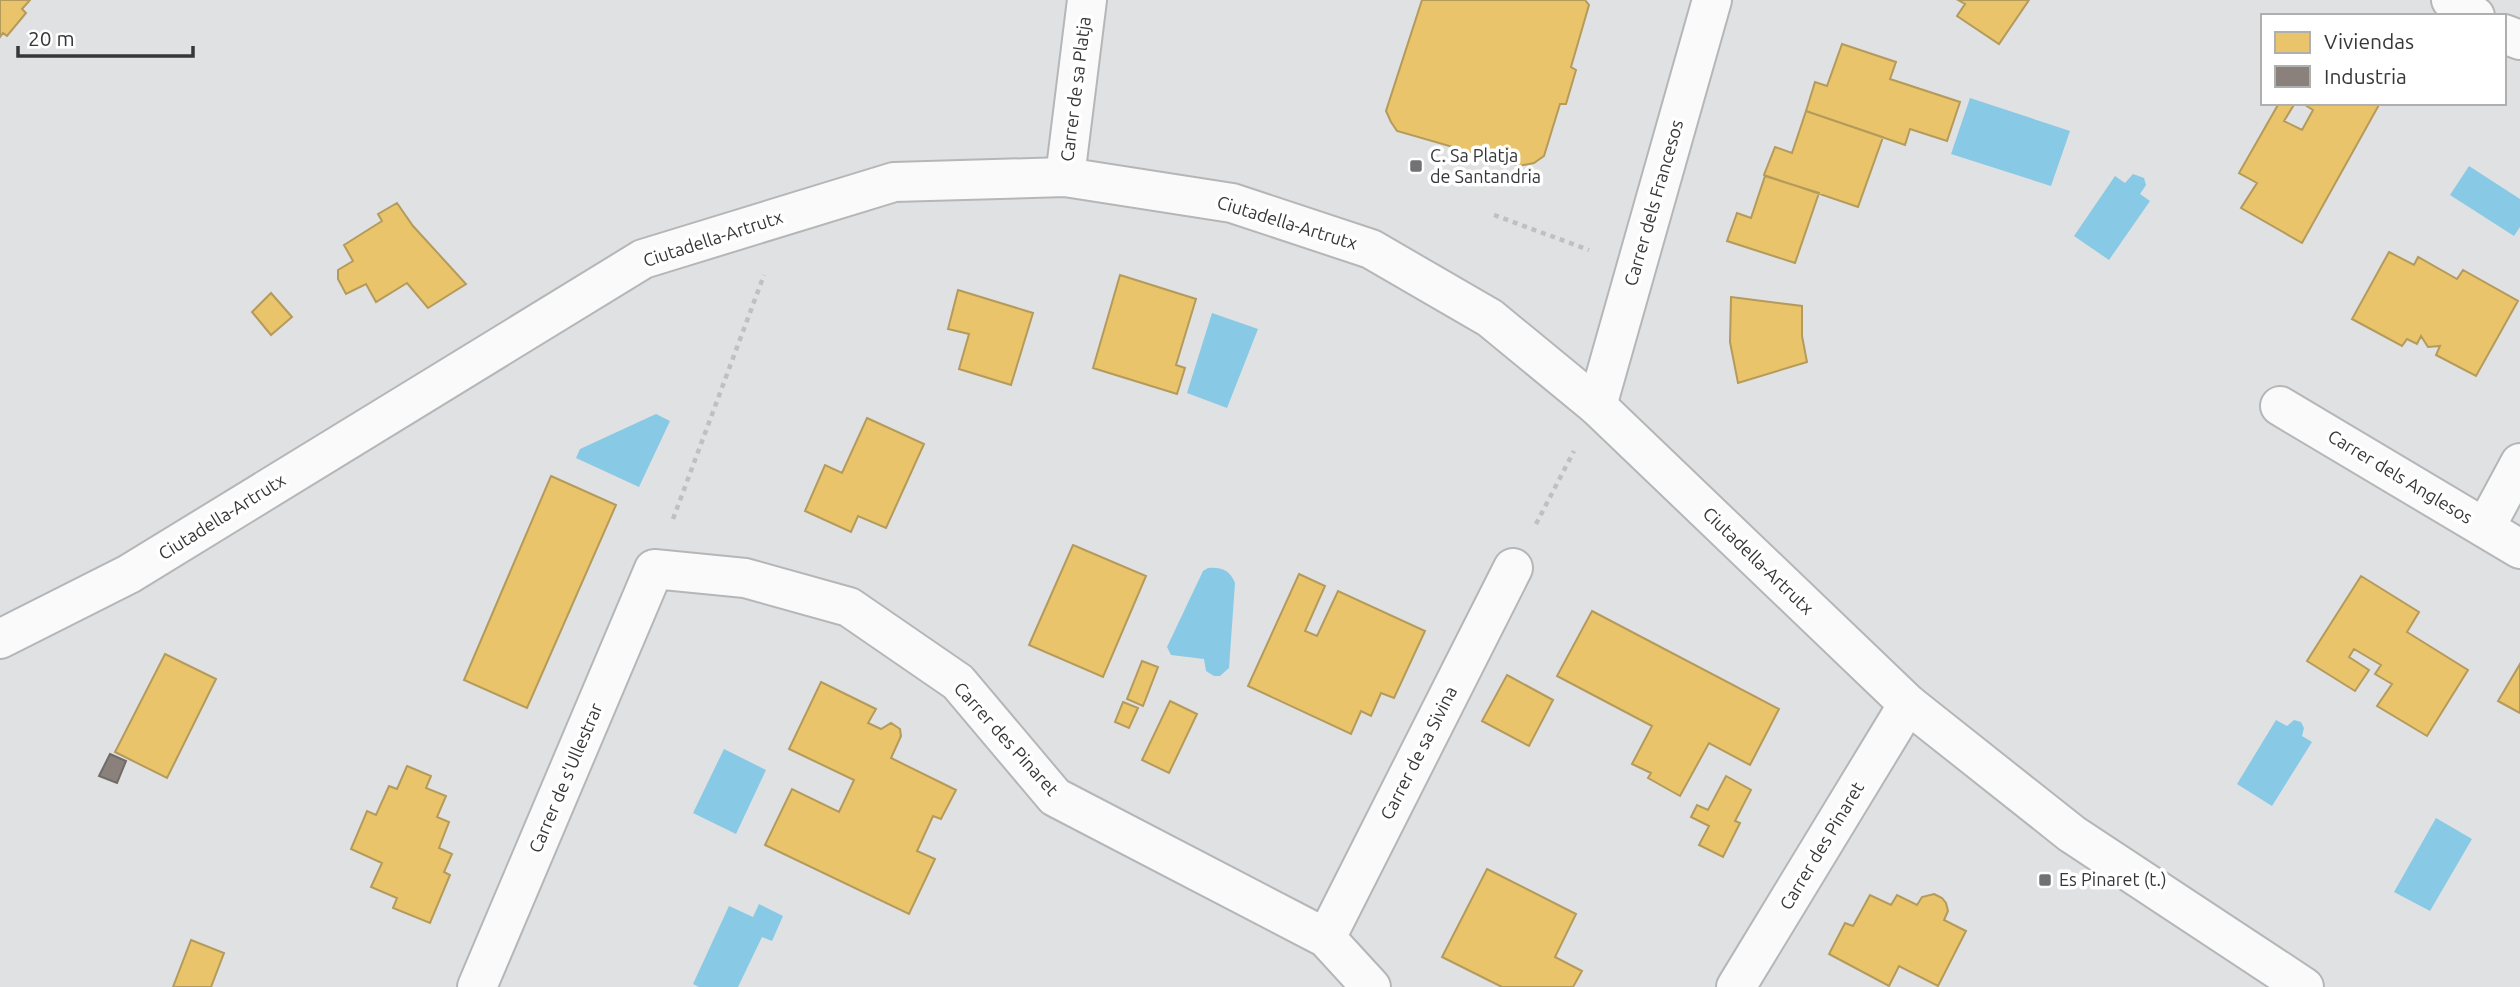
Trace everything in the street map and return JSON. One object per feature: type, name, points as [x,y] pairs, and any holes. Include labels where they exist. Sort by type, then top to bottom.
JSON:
[{"type":"street","name":"Carrer de sa Platja","points":[[1066,177],[1087,0]]},
{"type":"street","name":"Carrer dels Francesos","points":[[1597,406],[1712,0]]},
{"type":"street","points":[[2451,0],[2472,14]]},
{"type":"street","name":"Ciutadella-Artrutx","points":[[0,639],[129,574],[643,259],[894,182],[1066,177],[1232,203],[1371,249],[1490,318],[1597,406],[1908,704],[2072,834],[2304,987]]},
{"type":"street","name":"Carrer dels Anglesos","points":[[2280,406],[2520,550]]},
{"type":"street","points":[[2485,528],[2520,463]]},
{"type":"street","name":"Carrer de sa Sivina","points":[[1325,938],[1513,568]]},
{"type":"street","name":"Carrer des Pinaret","points":[[654,569],[746,578],[849,607],[958,682],[1055,797],[1325,938],[1370,987]]},
{"type":"street","name":"Carrer de s'Ullestrar","points":[[477,987],[654,569]]},
{"type":"street","name":"Carrer des Pinaret","points":[[1736,987],[1908,704]]},
{"type":"path","points":[[654,569],[787,215]]},
{"type":"path","points":[[1494,215],[1636,268]]},
{"type":"path","points":[[1552,492],[1572,455]]},
{"type":"water","points":[[1970,98],[2070,131],[2051,186],[1951,154]]},
{"type":"water","points":[[2469,166],[2520,199],[2520,227],[2514,236],[2450,195]]},
{"type":"water","points":[[2133,174],[2144,178],[2146,185],[2140,194],[2150,201],[2109,260],[2074,236],[2115,176],[2125,183]]},
{"type":"water","points":[[1212,313],[1258,329],[1227,408],[1187,393]]},
{"type":"water","points":[[656,414],[670,421],[639,487],[576,458],[580,449]]},
{"type":"water","points":[[1208,568],[1224,570],[1235,583],[1229,668],[1220,676],[1206,671],[1204,659],[1171,655],[1167,647],[1203,571]]},
{"type":"water","points":[[2276,720],[2287,726],[2294,720],[2301,722],[2304,728],[2302,736],[2312,742],[2272,806],[2237,784]]},
{"type":"water","points":[[724,749],[766,770],[736,834],[693,813]]},
{"type":"water","points":[[2436,818],[2472,839],[2430,911],[2394,892]]},
{"type":"water","points":[[759,904],[783,916],[772,941],[762,937],[738,987],[699,987],[693,984],[729,906],[753,917]]},
{"type":"building: Viviendas","points":[[0,0],[30,0],[22,9],[26,13],[7,36],[3,33],[0,37]]},
{"type":"building: Viviendas","points":[[1422,0],[1585,0],[1589,5],[1571,67],[1576,70],[1566,104],[1560,104],[1544,156],[1534,163],[1519,166],[1397,131],[1386,111]]},
{"type":"building: Viviendas","points":[[1958,0],[2029,0],[1999,44],[1957,16],[1965,4]]},
{"type":"building: Viviendas","points":[[1842,44],[1896,62],[1890,79],[1960,102],[1947,141],[1910,129],[1905,145],[1806,111],[1815,82],[1827,86]]},
{"type":"building: Viviendas","points":[[2278,105],[2294,105],[2284,121],[2302,130],[2313,110],[2305,105],[2379,105],[2302,243],[2241,208],[2257,183],[2239,173]]},
{"type":"building: Viviendas","points":[[1806,111],[1883,137],[1858,207],[1764,175],[1775,147],[1792,153]]},
{"type":"building: Viviendas","points":[[1765,176],[1819,193],[1795,263],[1727,241],[1737,213],[1751,218]]},
{"type":"building: Viviendas","points":[[397,203],[413,226],[466,284],[428,308],[407,283],[376,302],[366,284],[346,294],[338,279],[338,270],[353,261],[344,245],[382,221],[378,214]]},
{"type":"building: Viviendas","points":[[2389,252],[2414,265],[2418,257],[2457,279],[2463,270],[2518,301],[2476,376],[2436,355],[2440,346],[2428,347],[2421,336],[2417,344],[2407,339],[2402,346],[2352,319]]},
{"type":"building: Viviendas","points":[[1120,275],[1196,299],[1176,365],[1185,368],[1177,394],[1093,368]]},
{"type":"building: Viviendas","points":[[958,290],[1033,313],[1011,385],[959,369],[969,334],[948,329]]},
{"type":"building: Viviendas","points":[[271,293],[292,317],[271,335],[252,312]]},
{"type":"building: Viviendas","points":[[1731,297],[1802,306],[1802,336],[1807,362],[1738,383],[1730,342]]},
{"type":"building: Viviendas","points":[[867,418],[924,444],[886,528],[858,516],[851,532],[805,511],[825,465],[842,473]]},
{"type":"building: Viviendas","points":[[551,476],[616,505],[527,708],[464,680]]},
{"type":"building: Viviendas","points":[[1073,545],[1146,576],[1103,677],[1029,645]]},
{"type":"building: Viviendas","points":[[1299,574],[1325,586],[1305,631],[1317,636],[1338,591],[1425,631],[1394,698],[1381,693],[1371,716],[1361,711],[1351,734],[1248,686]]},
{"type":"building: Viviendas","points":[[2361,576],[2419,612],[2407,632],[2468,670],[2427,736],[2377,706],[2392,684],[2375,674],[2381,665],[2354,649],[2349,657],[2369,670],[2355,691],[2307,661]]},
{"type":"building: Viviendas","points":[[1592,611],[1779,709],[1750,765],[1709,743],[1680,796],[1648,778],[1651,773],[1632,764],[1652,726],[1557,676]]},
{"type":"building: Viviendas","points":[[165,654],[216,679],[167,778],[115,752]]},
{"type":"building: Viviendas","points":[[1142,661],[1158,667],[1143,706],[1127,699]]},
{"type":"building: Viviendas","points":[[2520,664],[2520,713],[2498,701]]},
{"type":"building: Viviendas","points":[[1507,675],[1553,700],[1529,746],[1482,721]]},
{"type":"building: Viviendas","points":[[821,682],[876,709],[868,723],[881,729],[891,723],[900,729],[901,736],[891,758],[956,790],[941,819],[933,816],[917,851],[935,859],[909,914],[765,845],[792,789],[839,812],[854,780],[789,749]]},
{"type":"building: Viviendas","points":[[1170,701],[1197,714],[1169,773],[1142,760]]},
{"type":"building: Viviendas","points":[[1123,702],[1138,708],[1129,728],[1115,722]]},
{"type":"building: Viviendas","points":[[407,766],[431,776],[426,788],[446,796],[437,817],[449,822],[439,848],[452,854],[444,872],[450,875],[430,923],[393,908],[397,898],[371,887],[382,863],[351,849],[367,811],[376,815],[389,786],[397,789]]},
{"type":"building: Viviendas","points":[[1726,776],[1751,790],[1735,821],[1740,823],[1723,857],[1699,845],[1709,826],[1691,817],[1697,805],[1708,810]]},
{"type":"building: Viviendas","points":[[1487,869],[1576,914],[1555,957],[1582,971],[1573,987],[1502,987],[1442,957]]},
{"type":"building: Viviendas","points":[[1934,894],[1946,903],[1948,911],[1944,920],[1966,931],[1938,986],[1899,966],[1889,986],[1829,954],[1845,923],[1853,926],[1870,895],[1891,905],[1897,895],[1917,905],[1922,897]]},
{"type":"building: Viviendas","points":[[191,940],[224,953],[211,987],[173,987]]},
{"type":"building: Industria","points":[[110,754],[126,761],[117,783],[99,776]]},
{"type":"place","name":"C. Sa Platja de Santandria","points":[[1416,166]]},
{"type":"place","name":"Es Pinaret (t.)","points":[[2045,880]]}]
